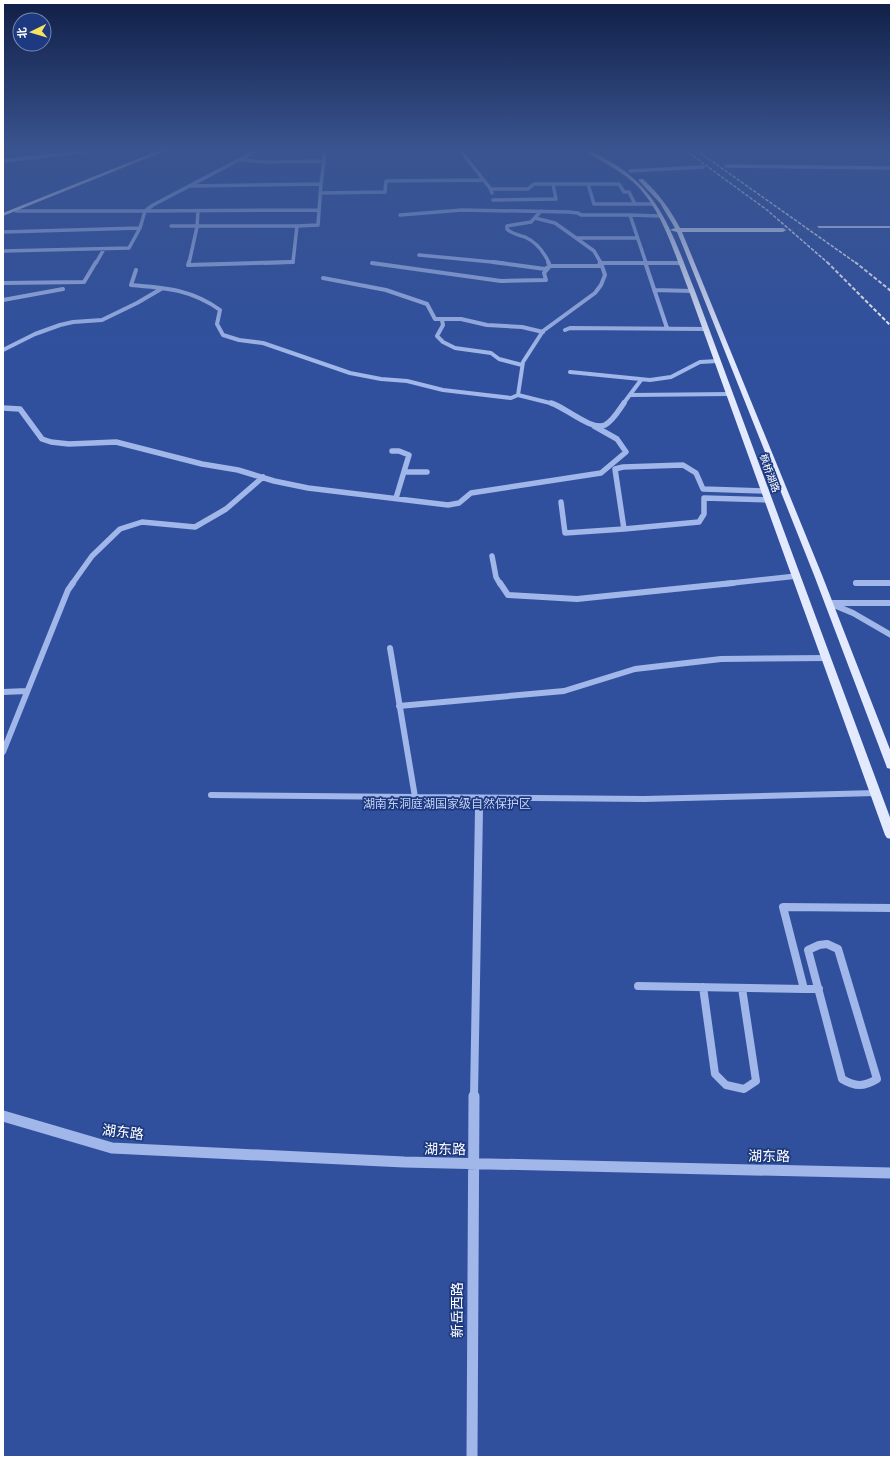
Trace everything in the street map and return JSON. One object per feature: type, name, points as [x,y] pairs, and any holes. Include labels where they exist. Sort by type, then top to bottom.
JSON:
[{"type":"main road","name":"枫桥湖路","points":[[661,218],[692,291],[891,835]]},
{"type":"main road","name":"枫桥湖路","points":[[671,218],[709,302],[829,603],[891,765]]},
{"type":"main road","points":[[667,230],[677,228],[778,226]]},
{"type":"main road","points":[[677,228],[783,230]]},
{"type":"main road","points":[[821,228],[891,228]]},
{"type":"street","points":[[3,251],[129,248],[140,228],[143,218]]},
{"type":"street","points":[[198,218],[188,266],[293,262],[297,226]]},
{"type":"street","points":[[171,226],[318,225],[318,218]]},
{"type":"street","points":[[535,218],[528,224],[507,226],[507,229],[510,232],[530,240],[537,245],[542,250],[550,266]]},
{"type":"street","points":[[536,218],[560,225],[568,235],[576,238],[637,238]]},
{"type":"street","points":[[631,218],[667,328]]},
{"type":"street","points":[[3,232],[140,228]]},
{"type":"street","points":[[518,395],[522,365],[543,332],[559,317],[580,306],[600,287],[605,275],[598,255],[593,249],[586,247],[576,238]]},
{"type":"street","points":[[3,283],[84,282],[104,249]]},
{"type":"street","points":[[419,255],[516,264],[545,269],[550,266],[599,266],[601,263],[680,263]]},
{"type":"street","points":[[372,263],[501,281],[546,280],[544,273],[550,266]]},
{"type":"street","points":[[3,408],[20,409],[42,439],[51,442],[69,444],[116,442],[202,464],[238,470],[308,488],[448,505],[459,503],[471,493],[601,473],[626,452],[617,439],[556,405],[518,395],[511,398],[443,390],[407,381],[381,380],[350,373],[263,343],[239,340],[223,334],[217,324],[220,310],[199,296],[187,291],[131,285],[136,270]]},
{"type":"street","points":[[323,278],[386,290],[427,304],[435,318],[442,320],[461,319],[487,325],[522,327],[543,332]]},
{"type":"street","points":[[3,350],[35,334],[60,325],[73,322],[102,320],[137,303],[144,297],[163,288]]},
{"type":"street","points":[[3,300],[63,289]]},
{"type":"street","points":[[654,290],[692,291]]},
{"type":"street","points":[[442,320],[443,325],[437,336],[443,342],[455,348],[491,353],[499,359],[522,365]]},
{"type":"street","points":[[566,330],[570,328],[706,329]]},
{"type":"street","points":[[570,372],[641,380],[671,377],[700,362],[718,361]]},
{"type":"street","points":[[594,426],[606,425],[614,417],[641,380]]},
{"type":"street","points":[[631,395],[730,394]]},
{"type":"street","points":[[392,450],[409,455],[396,498]]},
{"type":"street","points":[[561,502],[565,532],[624,529],[699,522],[704,514],[704,500],[703,489],[696,473],[683,465],[623,467],[615,469],[624,529]]},
{"type":"street","points":[[404,472],[427,472]]},
{"type":"street","points":[[3,752],[68,590],[92,556],[120,529],[142,522],[195,527],[226,509],[263,477]]},
{"type":"street","points":[[703,489],[766,491]]},
{"type":"street","points":[[704,500],[704,498],[769,500]]},
{"type":"street","points":[[492,556],[496,577],[508,595],[545,598],[577,599],[797,576]]},
{"type":"street","points":[[856,583],[891,583]]},
{"type":"street","points":[[829,603],[891,603]]},
{"type":"street","points":[[829,603],[853,613],[891,636]]},
{"type":"street","points":[[390,648],[415,797]]},
{"type":"street","points":[[399,706],[564,691],[635,669],[721,659],[827,658]]},
{"type":"street","points":[[3,692],[27,691]]},
{"type":"street","points":[[211,795],[644,799],[876,793]]},
{"type":"street","name":"新岳西路","points":[[472,1457],[473,1163],[479,798]]},
{"type":"street","points":[[804,989],[783,907],[891,908]]},
{"type":"street","points":[[821,943],[832,944],[838,949],[877,1079],[865,1086],[852,1086],[842,1079],[819,989],[808,950],[821,943]]},
{"type":"street","points":[[638,986],[819,989]]},
{"type":"street","points":[[703,987],[715,1074],[726,1085],[744,1089],[756,1081],[742,988]]},
{"type":"street","name":"湖东路","points":[[3,1116],[112,1148],[404,1162],[891,1173]]},
{"type":"green space","name":"湖南东洞庭湖国家级自然保护区","points":[[3,218],[891,218],[891,1457],[3,1457]]},
{"type":"tunnel","points":[[783,230],[824,229]]},
{"type":"railway","points":[[776,218],[828,263]]},
{"type":"railway","points":[[792,218],[856,263]]},
{"type":"railway","points":[[855,262],[891,291]]},
{"type":"railway","points":[[828,263],[891,326]]}]
